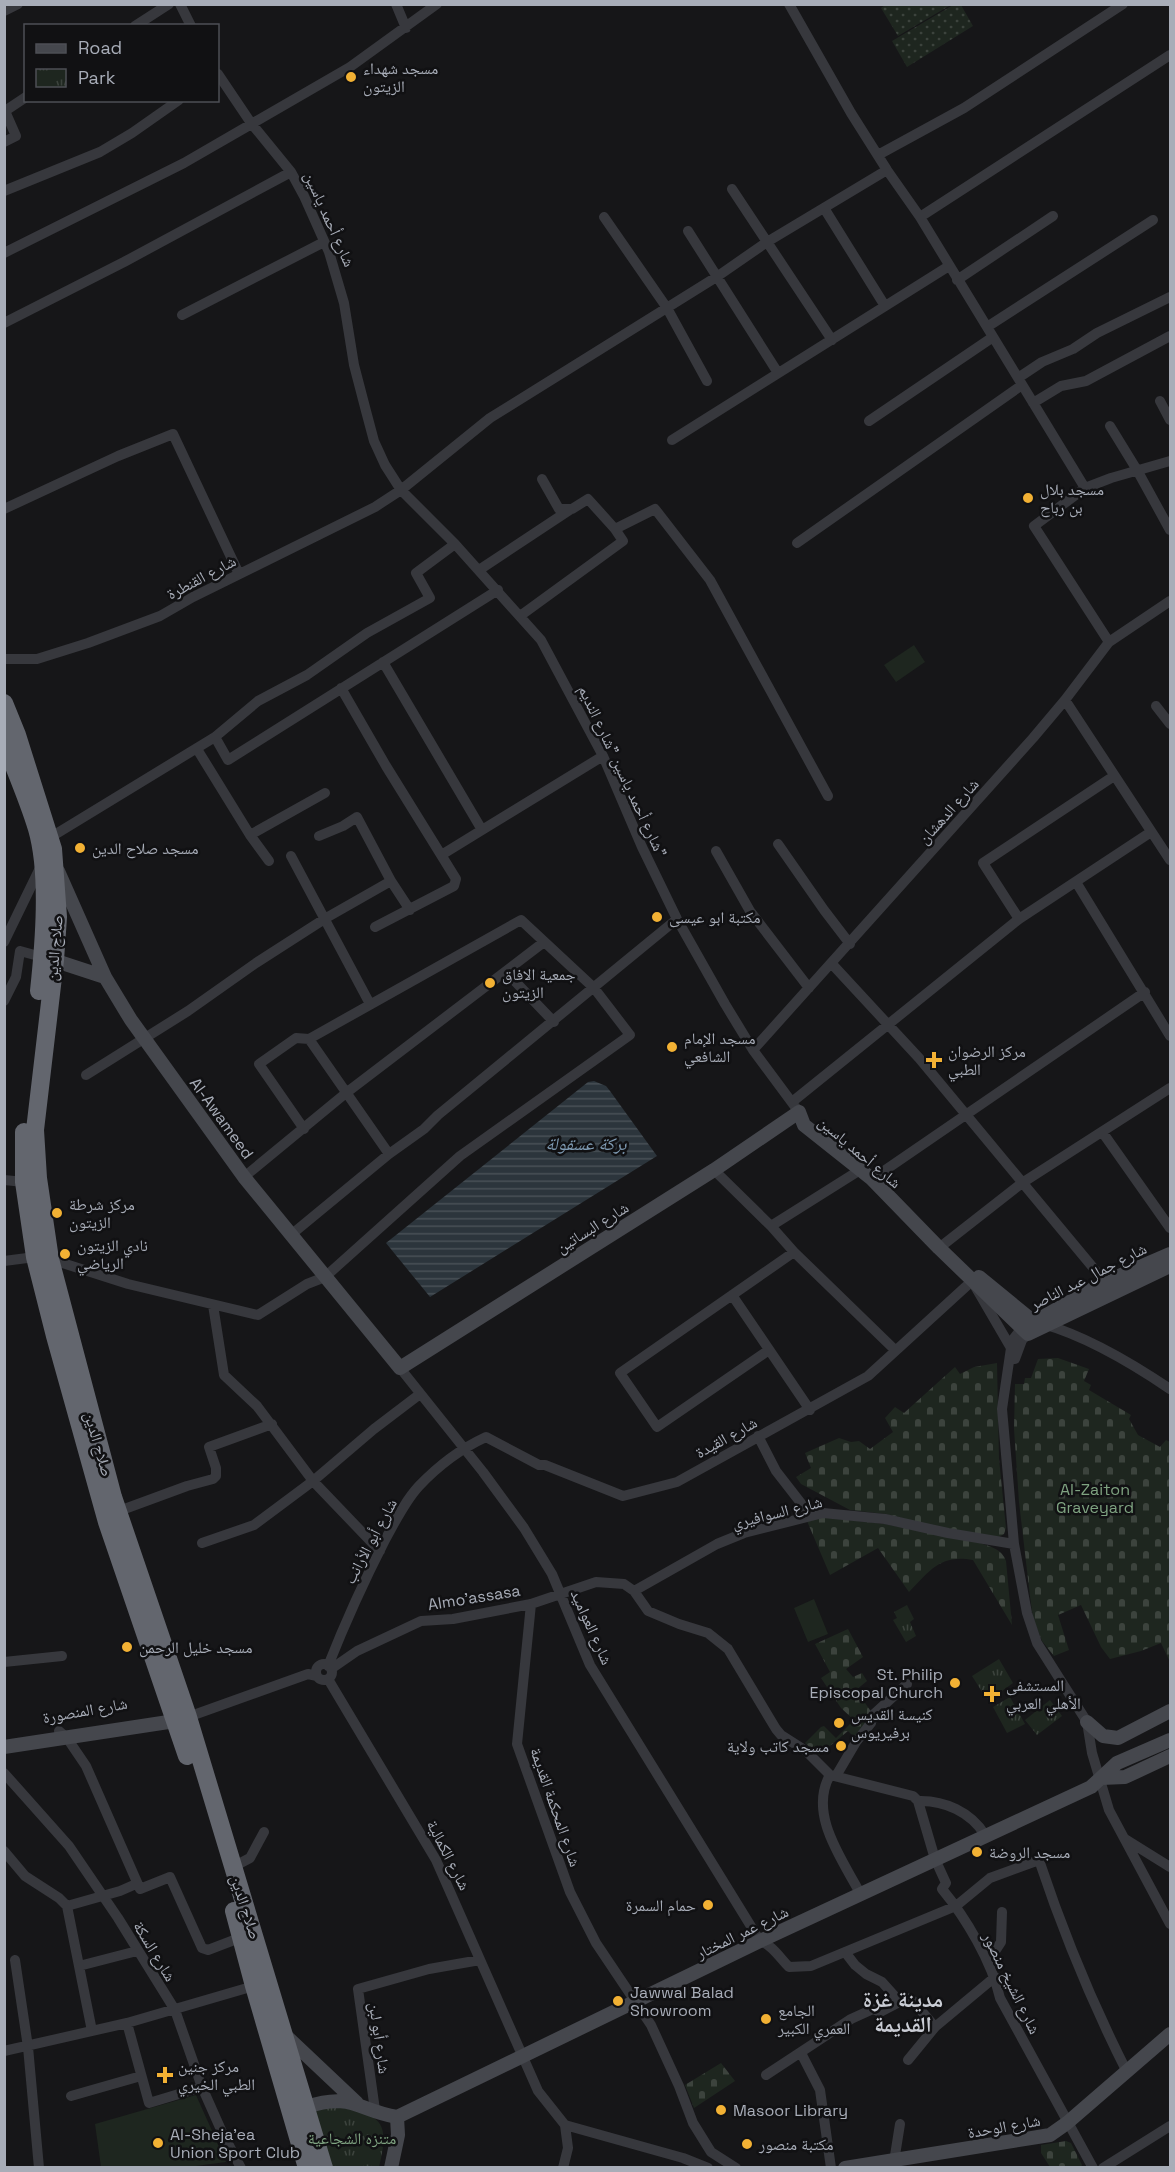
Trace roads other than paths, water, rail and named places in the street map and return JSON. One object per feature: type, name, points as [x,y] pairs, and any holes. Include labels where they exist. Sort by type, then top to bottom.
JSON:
[{"type":"highway","name":"صلاح الدين","points":[[4,703],[18,735],[51,837],[44,920],[49,958],[35,1130],[42,1258],[55,1336],[107,1522],[233,1867],[286,2036],[324,2168]]},
{"type":"highway","name":"صلاح الدين","points":[[4,741],[48,865]]},
{"type":"highway","name":"صلاح الدين","points":[[49,958],[24,1131],[24,1182],[42,1258],[216,1844],[254,1986],[307,2168]]},
{"type":"main road","name":"Al-Awameed","points":[[48,865],[120,1004],[244,1178],[400,1368]]},
{"type":"main road","points":[[49,958],[105,977]]},
{"type":"main road","name":"شارع أحمد ياسين","points":[[796,1107],[804,1125],[860,1170],[874,1178]]},
{"type":"main road","name":"شارع أحمد ياسين","points":[[796,1107],[874,1178],[972,1281],[1032,1328]]},
{"type":"main road","name":"شارع البساتين","points":[[400,1368],[714,1170],[796,1107]]},
{"type":"main road","name":"شارع أحمد ياسين","points":[[941,1246],[979,1276],[1032,1328]]},
{"type":"main road","name":"شارع جمال عبد الناصر","points":[[1032,1328],[1106,1282],[1170,1254]]},
{"type":"main road","name":"شارع جمال عبد الناصر","points":[[1032,1328],[1170,1266]]},
{"type":"main road","points":[[1087,1722],[1104,1736],[1118,1738],[1170,1711]]},
{"type":"main road","name":"شارع المنصورة","points":[[4,1739],[63,1735],[178,1717]]},
{"type":"main road","points":[[4,1747],[63,1735]]},
{"type":"main road","name":"شارع عمر المختار","points":[[397,2117],[860,1893],[1091,1787],[1118,1763],[1170,1740]]},
{"type":"main road","name":"شارع عمر المختار","points":[[1101,1778],[1125,1777],[1170,1756]]},
{"type":"main road","name":"شارع الوحدة","points":[[845,2168],[893,2164],[1050,2135],[1170,2034]]},
{"type":"main road","points":[[286,2036],[357,2103]]},
{"type":"main road","points":[[306,2107],[334,2100],[357,2103],[397,2117],[398,2135],[392,2168]]},
{"type":"street","points":[[4,10],[18,4]]},
{"type":"street","points":[[138,24],[169,4]]},
{"type":"street","points":[[180,4],[190,24]]},
{"type":"street","points":[[396,4],[406,28]]},
{"type":"street","points":[[4,253],[184,163],[350,67],[436,4]]},
{"type":"street","points":[[789,4],[887,170],[920,217],[1085,488]]},
{"type":"street","points":[[878,155],[964,108],[1123,4]]},
{"type":"street","points":[[920,217],[1170,55]]},
{"type":"street","name":"شارع أحمد ياسين","points":[[219,75],[251,123],[291,172],[304,196],[338,278],[348,320],[354,365]]},
{"type":"street","points":[[4,142],[16,136],[5,110],[24,98]]},
{"type":"street","points":[[4,192],[100,152],[176,102]]},
{"type":"street","name":"شارع القنطرة","points":[[4,659],[37,658],[100,639],[160,616],[375,507],[401,490],[490,418],[718,276],[767,242],[887,170]]},
{"type":"street","points":[[4,323],[124,262],[291,172]]},
{"type":"street","points":[[732,189],[832,340]]},
{"type":"street","points":[[824,208],[885,306]]},
{"type":"street","points":[[957,280],[1053,216]]},
{"type":"street","points":[[604,217],[667,308],[707,381]]},
{"type":"street","points":[[987,327],[1153,220]]},
{"type":"street","points":[[688,231],[778,373]]},
{"type":"street","points":[[182,315],[324,242]]},
{"type":"street","points":[[672,440],[949,266]]},
{"type":"street","points":[[797,543],[1020,381],[1042,362],[1068,351],[1097,333],[1170,297]]},
{"type":"street","points":[[1033,403],[1061,386],[1086,381],[1170,336]]},
{"type":"street","points":[[868,421],[993,337]]},
{"type":"street","name":"شارع أحمد ياسين \"شارع النديم\"","points":[[354,365],[374,441],[385,465],[401,490],[498,590],[541,640],[603,756],[642,847],[677,919],[724,1004],[753,1050],[796,1107]]},
{"type":"street","points":[[1160,401],[1170,420]]},
{"type":"street","points":[[1110,426],[1170,530]]},
{"type":"street","points":[[4,509],[118,456],[173,434],[239,574]]},
{"type":"street","points":[[1109,642],[1034,526],[1085,488],[1170,461]]},
{"type":"street","points":[[542,479],[559,509],[572,509]]},
{"type":"street","points":[[478,570],[588,499],[615,528],[623,541],[520,616]]},
{"type":"street","points":[[615,528],[656,508],[710,580],[828,796]]},
{"type":"street","points":[[51,837],[215,737],[258,701],[308,675],[367,633],[430,598],[416,573],[455,544]]},
{"type":"street","points":[[215,737],[228,760],[308,712],[341,687],[498,590]]},
{"type":"street","name":"شارع الدهشان","points":[[753,1050],[850,944],[1065,700],[1109,642],[1170,601]]},
{"type":"street","points":[[382,662],[482,830]]},
{"type":"street","points":[[341,687],[386,766],[443,854],[456,879],[454,886],[375,927]]},
{"type":"street","points":[[1065,700],[1170,860]]},
{"type":"street","points":[[1156,706],[1170,724]]},
{"type":"street","points":[[196,748],[250,835],[269,861]]},
{"type":"street","points":[[443,854],[603,756]]},
{"type":"street","points":[[1019,919],[983,863],[1114,776]]},
{"type":"street","points":[[250,835],[325,793]]},
{"type":"street","points":[[319,836],[357,817],[391,881],[410,910]]},
{"type":"street","points":[[796,1107],[888,1025],[1019,919],[1151,832]]},
{"type":"street","points":[[778,844],[850,944]]},
{"type":"street","points":[[716,851],[750,911],[810,988]]},
{"type":"street","points":[[291,856],[370,1004]]},
{"type":"street","points":[[48,865],[4,943],[20,951],[49,958]]},
{"type":"street","points":[[86,1075],[145,1039],[326,918],[391,881]]},
{"type":"street","points":[[1076,882],[1170,1036]]},
{"type":"street","points":[[292,1234],[389,1154],[424,1129],[438,1114],[554,1022],[677,919]]},
{"type":"street","points":[[4,1262],[42,1258],[128,1284],[258,1315],[307,1284],[325,1277],[460,1156],[630,1035],[594,988],[521,920],[309,1040],[296,1038],[259,1064],[304,1129]]},
{"type":"street","points":[[244,1178],[346,1093],[544,942]]},
{"type":"street","points":[[4,1001],[16,977],[20,951]]},
{"type":"street","points":[[832,964],[965,1114],[1106,1282]]},
{"type":"street","points":[[506,972],[554,1022]]},
{"type":"street","points":[[874,1178],[1145,992]]},
{"type":"street","points":[[309,1040],[389,1154]]},
{"type":"street","points":[[941,1246],[1022,1183],[1170,1088]]},
{"type":"street","points":[[1103,1132],[1170,1228]]},
{"type":"street","points":[[714,1170],[895,1350]]},
{"type":"street","points":[[771,1226],[860,1170]]},
{"type":"street","points":[[4,1180],[24,1182]]},
{"type":"street","points":[[769,1350],[657,1428],[620,1373],[794,1252]]},
{"type":"street","points":[[972,1281],[1011,1348]]},
{"type":"street","name":"شارع القيدة","points":[[464,1448],[486,1437],[538,1465],[544,1465],[623,1496],[677,1482],[868,1376],[972,1281]]},
{"type":"street","points":[[732,1295],[810,1410]]},
{"type":"street","points":[[213,1305],[224,1375],[257,1406],[313,1481],[380,1551]]},
{"type":"street","points":[[1002,1409],[1016,1351],[1032,1328]]},
{"type":"street","points":[[1170,1389],[1151,1376],[1082,1339],[1032,1328],[1014,1338],[1002,1409],[1014,1544],[1027,1613],[1037,1643],[1087,1722],[1092,1753],[1109,1810],[1170,1923]]},
{"type":"street","name":"شارع العواميد","points":[[400,1368],[524,1528],[552,1574],[590,1665],[760,1941],[769,1944],[774,1953],[789,1967],[811,1966],[956,1906],[990,1878],[1039,1860],[1057,1913],[1100,2018],[1127,2072]]},
{"type":"street","points":[[202,1543],[254,1525],[313,1481],[374,1429],[420,1394]]},
{"type":"street","points":[[119,1511],[213,1479],[217,1472],[209,1447],[272,1424]]},
{"type":"street","points":[[758,1436],[776,1471],[811,1516]]},
{"type":"street","name":"شارع أبو الأرانب","points":[[326,1672],[348,1615],[397,1517],[418,1487],[464,1448]]},
{"type":"street","name":"شارع السوافيري","points":[[634,1591],[717,1544],[744,1533],[823,1513],[885,1519],[1014,1544]]},
{"type":"street","points":[[561,1593],[596,1582],[624,1584],[634,1591],[648,1611],[708,1633],[728,1649],[781,1735],[798,1744],[833,1776],[913,1796],[918,1801],[935,1859]]},
{"type":"street","name":"Almo'assasa","points":[[326,1672],[357,1651],[421,1621],[453,1619],[531,1604],[561,1593]]},
{"type":"street","name":"شارع المحكمة القديمة","points":[[531,1604],[517,1744],[570,1892],[596,1943],[651,2025],[693,2123],[711,2152],[736,2168]]},
{"type":"street","points":[[4,1662],[62,1656]]},
{"type":"street","points":[[178,1717],[308,1674],[326,1672]]},
{"type":"street","name":"شارع الكمالية","points":[[326,1672],[436,1860],[538,2091],[565,2125]]},
{"type":"street","points":[[860,1893],[828,1832],[821,1799],[833,1776],[871,1723],[873,1715],[907,1684]]},
{"type":"street","points":[[63,1735],[88,1772],[140,1889],[170,1877],[202,1947],[208,1950],[242,1937]]},
{"type":"street","name":"شارع السكة","points":[[4,1773],[69,1846],[175,2010],[202,2087],[241,2168]]},
{"type":"street","points":[[918,1801],[930,1801],[959,1810],[977,1824],[985,1835]]},
{"type":"street","points":[[233,1867],[250,1858],[264,1832]]},
{"type":"street","points":[[1123,1837],[1170,1867]]},
{"type":"street","points":[[4,1851],[26,1876],[67,1906],[92,2031]]},
{"type":"street","name":"شارع الشيخ منصور","points":[[935,1859],[946,1883],[942,1889],[956,1906],[988,1962],[995,1977],[1000,1998],[1093,2168]]},
{"type":"street","points":[[67,1906],[136,1884]]},
{"type":"street","points":[[988,1962],[1001,1942],[1002,1912]]},
{"type":"street","points":[[79,1966],[137,1951]]},
{"type":"street","points":[[845,1952],[855,1965],[882,1982],[900,2002]]},
{"type":"street","points":[[15,1960],[28,2047],[39,2168]]},
{"type":"street","name":"شارع أبو لبن","points":[[375,2110],[358,1989],[429,1969],[480,1960]]},
{"type":"street","points":[[908,2060],[934,2027],[995,1977]]},
{"type":"street","points":[[4,2051],[127,2023],[254,1986]]},
{"type":"street","points":[[766,2075],[851,2019],[873,2009],[880,2012],[907,1998],[934,2027]]},
{"type":"street","points":[[127,2023],[149,2103],[202,2087]]},
{"type":"street","points":[[801,2053],[820,2090],[831,2168]]},
{"type":"street","points":[[71,2096],[141,2076]]},
{"type":"street","points":[[893,2164],[900,2124]]},
{"type":"street","points":[[563,2168],[568,2148],[565,2125],[708,2168]]},
{"type":"street","points":[[1103,2168],[1170,2126]]},
{"type":"water","name":"بركة عسقولة","points":[[594,1081],[606,1086],[657,1156],[430,1297],[386,1243],[588,1082]]},
{"type":"place","name":"مسجد شهداء الزيتون","points":[[351,77]]},
{"type":"place","name":"مسجد بلال بن رباح","points":[[1028,498]]},
{"type":"place","name":"مسجد صلاح الدين","points":[[80,848]]},
{"type":"place","name":"مكتبة ابو عيسى","points":[[657,917]]},
{"type":"place","name":"جمعية الافاق الزيتون","points":[[490,983]]},
{"type":"place","name":"مسجد الإمام الشافعي","points":[[672,1047]]},
{"type":"place","name":"مركز الرضوان الطبي","points":[[934,1060]]},
{"type":"place","name":"مركز شرطة الزيتون","points":[[57,1213]]},
{"type":"place","name":"نادي الزيتون الرياضي","points":[[65,1254]]},
{"type":"place","name":"مسجد خليل الرحمن","points":[[127,1647]]},
{"type":"place","name":"St. Philip Episcopal Church","points":[[955,1683]]},
{"type":"place","name":"المستشفى الأهلي العربي","points":[[992,1694]]},
{"type":"place","name":"كنيسة القديس برفيريوس","points":[[839,1723]]},
{"type":"place","name":"مسجد كاتب ولاية","points":[[841,1746]]},
{"type":"place","name":"مسجد الروضة","points":[[977,1852]]},
{"type":"place","name":"حمام السمرة","points":[[708,1905]]},
{"type":"place","name":"Jawwal Balad Showroom","points":[[618,2001]]},
{"type":"place","name":"الجامع العمري الكبير","points":[[766,2019]]},
{"type":"place","name":"مركز جنين الطبي الخيري","points":[[165,2075]]},
{"type":"place","name":"Masoor Library","points":[[721,2110]]},
{"type":"place","name":"Al-Sheja'ea Union Sport Club","points":[[158,2143]]},
{"type":"place","name":"مكتبة منصور","points":[[747,2144]]},
{"type":"district","name":"مدينة غزة القديمة","points":[[903,2012]]},
{"type":"park label","name":"Al-Zaiton Graveyard","points":[[1095,1498]]},
{"type":"park label","name":"متنزه الشجاعية","points":[[352,2138]]}]
